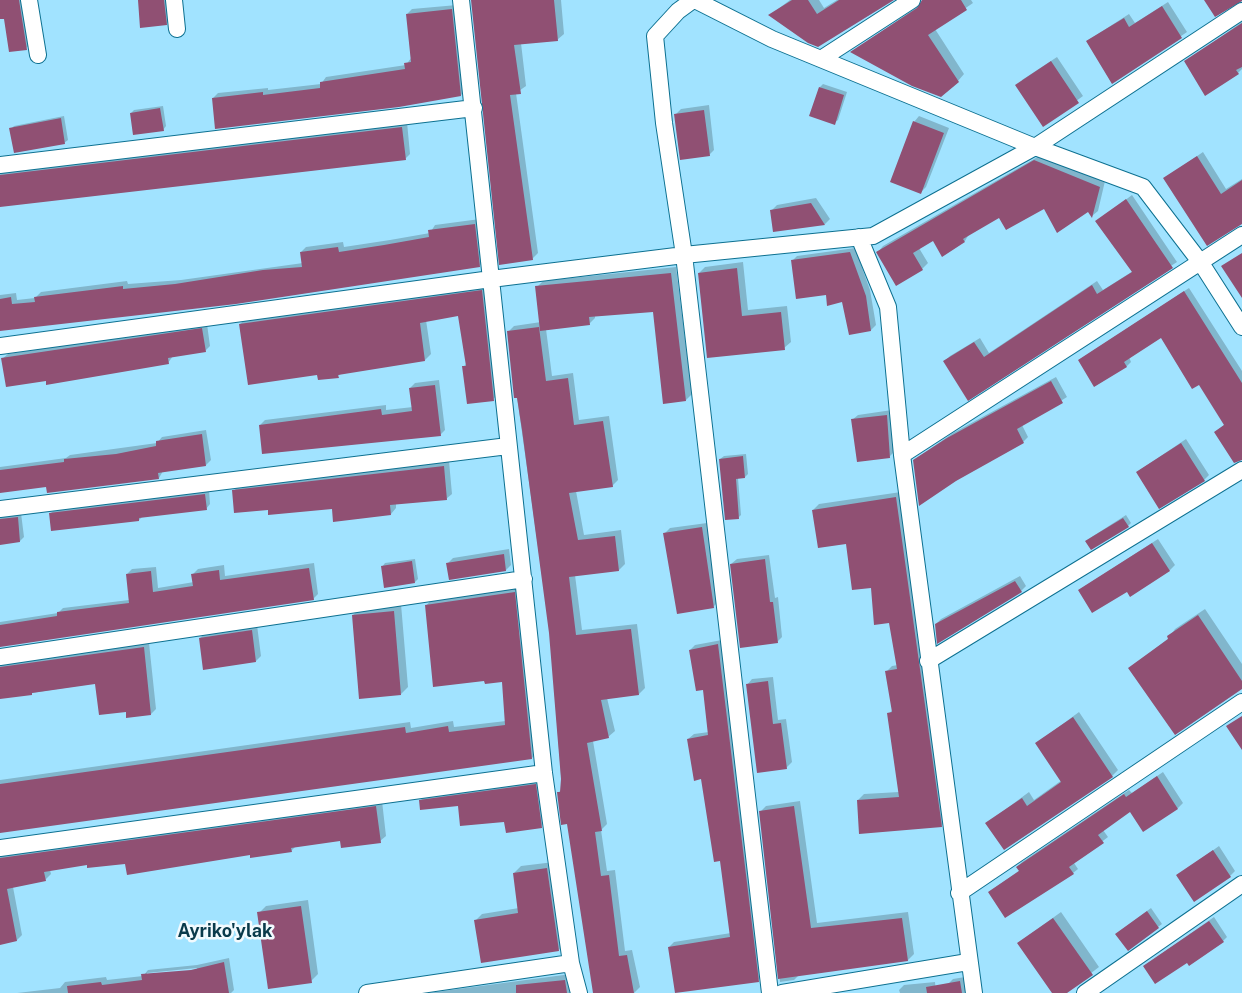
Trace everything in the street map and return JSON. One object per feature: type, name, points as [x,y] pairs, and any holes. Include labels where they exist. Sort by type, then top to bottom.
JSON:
[{"type":"street","points":[[29,0],[38,55]]},
{"type":"street","points":[[174,0],[177,29]]},
{"type":"street","points":[[461,0],[544,773],[571,962],[579,993]]},
{"type":"street","points":[[770,993],[684,255],[664,123],[655,36],[678,11],[694,0],[772,39],[1035,147],[1143,187],[1201,263],[1242,327]]},
{"type":"street","points":[[821,59],[912,0]]},
{"type":"street","points":[[0,346],[491,279],[684,255],[873,236],[1035,147],[1242,11]]},
{"type":"street","points":[[0,165],[474,108]]},
{"type":"street","points":[[902,454],[1242,235]]},
{"type":"street","points":[[858,237],[888,307],[902,454],[968,962],[974,993]]},
{"type":"street","points":[[0,509],[508,446]]},
{"type":"street","points":[[928,661],[1242,470]]},
{"type":"street","points":[[0,657],[524,579]]},
{"type":"street","points":[[959,892],[1242,702]]},
{"type":"street","points":[[0,848],[544,773]]},
{"type":"street","points":[[1085,993],[1242,884]]},
{"type":"street","points":[[367,993],[571,962]]},
{"type":"street","points":[[782,993],[968,962]]},
{"type":"building","points":[[0,0],[19,0],[27,50],[9,52],[4,19],[0,19]]},
{"type":"building","points":[[138,0],[164,0],[167,25],[140,28]]},
{"type":"building","points":[[471,0],[554,0],[558,41],[514,45],[521,94],[510,95],[533,260],[499,265]]},
{"type":"building","points":[[792,0],[808,0],[817,14],[839,0],[894,0],[818,47],[808,43],[768,15]]},
{"type":"building","points":[[922,0],[961,0],[967,10],[928,35],[959,82],[941,97],[912,86],[850,52],[917,8]]},
{"type":"building","points":[[1204,0],[1242,0],[1242,1],[1215,17]]},
{"type":"building","points":[[1162,6],[1182,38],[1112,84],[1086,41],[1124,18],[1129,27]]},
{"type":"building","points":[[452,9],[461,96],[399,107],[215,129],[212,98],[263,92],[263,95],[320,88],[320,82],[405,69],[404,63],[411,62],[406,14]]},
{"type":"building","points":[[1242,23],[1242,67],[1236,70],[1239,74],[1205,96],[1184,61]]},
{"type":"building","points":[[1051,61],[1079,103],[1043,127],[1015,85]]},
{"type":"building","points":[[819,87],[844,95],[835,125],[809,116]]},
{"type":"building","points":[[160,108],[164,131],[133,135],[130,113]]},
{"type":"building","points":[[704,110],[710,156],[680,160],[674,114]]},
{"type":"building","points":[[61,118],[65,144],[14,153],[9,128]]},
{"type":"building","points":[[913,121],[944,133],[921,194],[890,182]]},
{"type":"building","points":[[402,127],[406,160],[0,207],[0,175]]},
{"type":"building","points":[[1197,156],[1221,194],[1242,180],[1242,224],[1207,246],[1163,178]]},
{"type":"building","points":[[1034,160],[1100,187],[1092,218],[1088,212],[1057,233],[1044,209],[1006,230],[999,218],[963,239],[965,242],[942,257],[933,241],[913,253],[923,270],[896,286],[876,252]]},
{"type":"building","points":[[1126,199],[1173,268],[968,401],[943,361],[974,342],[984,357],[1092,285],[1097,294],[1132,272],[1095,221]]},
{"type":"building","points":[[811,203],[825,225],[773,232],[770,210]]},
{"type":"building","points":[[475,224],[480,267],[236,304],[0,331],[0,299],[11,297],[12,304],[35,302],[34,297],[123,286],[123,289],[175,284],[263,270],[302,267],[300,252],[338,247],[339,252],[384,245],[429,237],[428,230]]},
{"type":"building","points":[[850,252],[866,296],[871,331],[849,335],[842,302],[827,306],[826,295],[796,299],[791,260]]},
{"type":"building","points":[[1242,253],[1242,298],[1221,266]]},
{"type":"building","points":[[737,268],[742,316],[781,312],[785,350],[707,358],[698,273]]},
{"type":"building","points":[[671,273],[686,401],[663,404],[653,312],[589,317],[590,325],[540,331],[535,286]]},
{"type":"building","points":[[482,290],[494,401],[467,404],[462,366],[466,366],[458,316],[420,323],[425,361],[338,375],[339,378],[318,380],[317,375],[248,385],[239,324]]},
{"type":"building","points":[[1184,291],[1242,383],[1242,460],[1234,463],[1214,432],[1224,425],[1199,385],[1192,389],[1161,338],[1124,362],[1127,367],[1094,387],[1078,360]]},
{"type":"building","points":[[539,327],[546,381],[568,378],[574,425],[603,421],[613,487],[569,493],[578,540],[615,536],[619,571],[569,577],[576,635],[631,629],[639,695],[601,700],[609,738],[587,743],[602,831],[595,832],[601,876],[609,875],[619,956],[627,955],[634,993],[593,993],[567,824],[561,825],[557,792],[560,792],[561,779],[549,633],[522,430],[517,398],[514,398],[507,331]]},
{"type":"building","points":[[202,328],[206,352],[168,358],[169,364],[46,385],[46,381],[6,387],[1,358]]},
{"type":"building","points":[[1051,381],[1063,403],[1017,429],[1024,443],[956,481],[919,506],[913,460],[947,438]]},
{"type":"building","points":[[435,385],[441,436],[262,454],[259,425],[381,409],[382,415],[412,411],[409,388]]},
{"type":"building","points":[[887,415],[890,458],[857,462],[851,419]]},
{"type":"building","points":[[202,434],[206,466],[158,473],[159,479],[47,493],[46,487],[0,493],[0,470],[64,462],[64,459],[116,454],[156,446],[156,441]]},
{"type":"building","points":[[1181,443],[1205,481],[1159,509],[1136,472]]},
{"type":"building","points":[[743,456],[745,478],[736,479],[739,519],[725,520],[719,459]]},
{"type":"building","points":[[444,466],[447,500],[390,505],[391,515],[333,522],[332,509],[268,515],[268,510],[234,513],[232,490]]},
{"type":"building","points":[[205,494],[207,510],[139,518],[139,521],[51,531],[49,513]]},
{"type":"building","points":[[896,497],[942,827],[859,834],[857,800],[899,797],[887,713],[892,712],[885,671],[897,669],[889,623],[874,625],[871,588],[852,590],[846,544],[818,548],[812,510]]},
{"type":"building","points":[[18,517],[20,542],[0,545],[0,519]]},
{"type":"building","points":[[1123,518],[1129,527],[1091,550],[1085,541]]},
{"type":"building","points":[[702,527],[714,608],[677,614],[663,533]]},
{"type":"building","points":[[1152,543],[1170,571],[1130,597],[1127,592],[1092,613],[1078,590]]},
{"type":"building","points":[[504,554],[506,571],[449,580],[446,563]]},
{"type":"building","points":[[765,559],[770,602],[773,602],[778,643],[740,648],[730,564]]},
{"type":"building","points":[[412,561],[415,583],[384,588],[381,566]]},
{"type":"building","points":[[309,568],[314,600],[0,647],[0,625],[57,616],[57,612],[129,603],[126,574],[151,571],[153,592],[193,586],[191,574],[219,570],[220,580]]},
{"type":"building","points":[[1015,581],[1022,592],[937,644],[935,624]]},
{"type":"building","points":[[515,592],[532,759],[0,833],[0,784],[405,727],[406,733],[448,726],[449,732],[505,725],[502,682],[485,684],[484,681],[433,687],[425,605]]},
{"type":"building","points":[[394,611],[401,695],[359,699],[352,615]]},
{"type":"building","points":[[1198,615],[1242,681],[1242,689],[1175,735],[1128,668],[1168,639],[1167,636]]},
{"type":"building","points":[[252,630],[256,662],[203,670],[199,638]]},
{"type":"building","points":[[718,644],[759,982],[675,993],[668,947],[730,937],[720,861],[714,862],[701,779],[694,781],[687,739],[708,735],[703,690],[696,691],[689,650]]},
{"type":"building","points":[[144,647],[151,715],[126,718],[126,712],[99,715],[95,684],[0,699],[0,667]]},
{"type":"building","points":[[768,681],[773,724],[781,723],[787,769],[757,773],[746,684]]},
{"type":"building","points":[[1242,716],[1242,750],[1226,726]]},
{"type":"building","points":[[1073,717],[1113,777],[1004,850],[985,823],[1022,798],[1027,806],[1061,782],[1035,743]]},
{"type":"building","points":[[1157,776],[1178,809],[1143,832],[1130,812],[1098,835],[1104,843],[1069,867],[1074,874],[1005,918],[988,892],[1019,871],[1016,867],[1124,794],[1126,797]]},
{"type":"building","points":[[536,784],[542,828],[506,833],[504,822],[460,826],[458,806],[420,810],[419,800]]},
{"type":"building","points":[[376,806],[381,843],[341,848],[340,841],[291,848],[292,852],[250,858],[250,855],[127,875],[125,864],[87,868],[87,865],[44,872],[46,881],[7,889],[17,941],[0,945],[0,858]]},
{"type":"building","points":[[794,806],[811,928],[902,918],[908,961],[778,979],[759,811]]},
{"type":"building","points":[[1213,850],[1231,877],[1194,902],[1176,875]]},
{"type":"building","points":[[547,868],[559,951],[481,963],[474,920],[518,913],[513,873]]},
{"type":"building","points":[[301,906],[312,983],[268,989],[257,912]]},
{"type":"building","points":[[1147,911],[1159,928],[1128,951],[1115,934]]},
{"type":"building","points":[[1053,918],[1093,975],[1067,993],[1052,993],[1017,943]]},
{"type":"building","points":[[1209,921],[1224,942],[1189,966],[1187,963],[1155,984],[1143,966]]},
{"type":"building","points":[[224,962],[229,993],[68,993],[67,986],[101,982],[102,985],[142,980],[141,974],[191,970]]},
{"type":"building","points":[[565,980],[567,993],[516,993],[516,985]]},
{"type":"building","points":[[960,981],[962,993],[927,993],[926,987]]},
{"type":"district","name":"Ayriko'ylak","points":[[225,931]]}]
